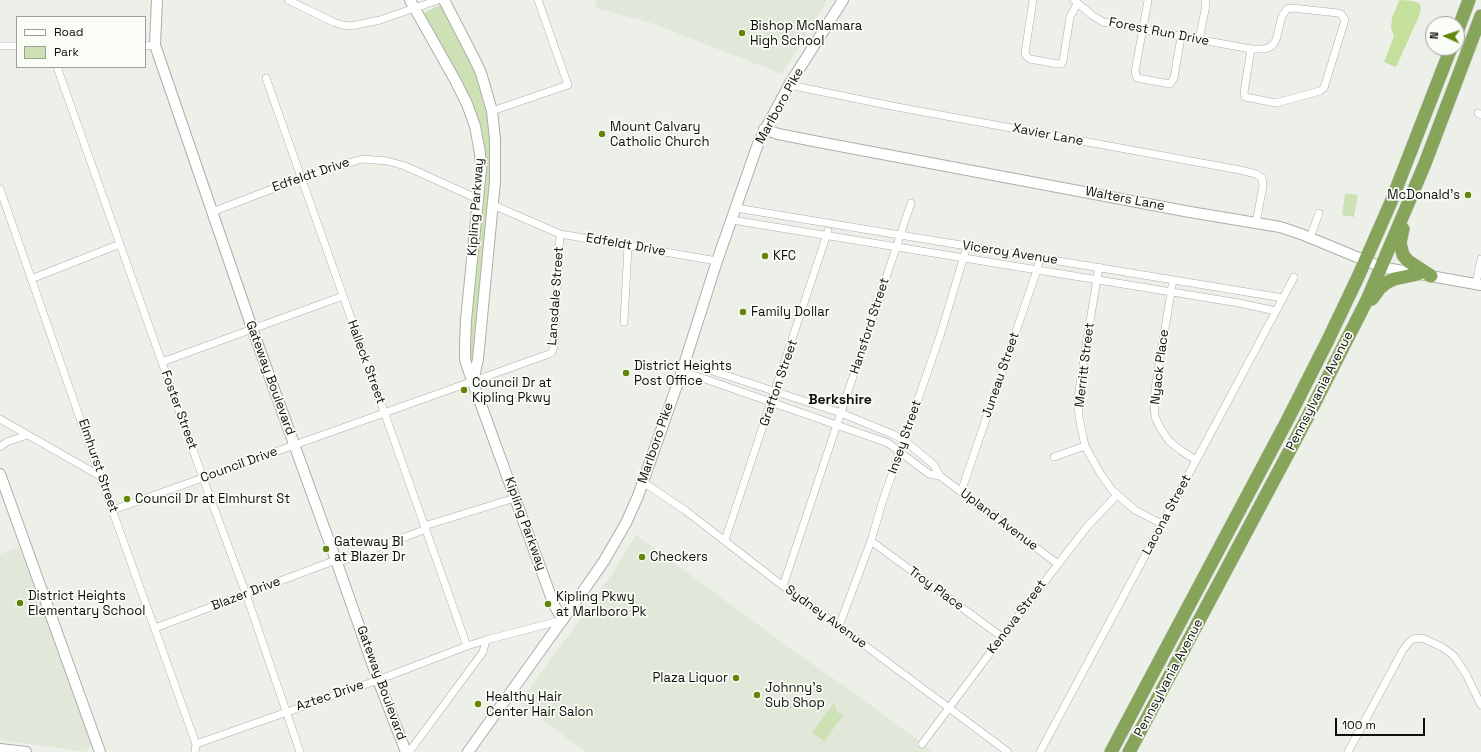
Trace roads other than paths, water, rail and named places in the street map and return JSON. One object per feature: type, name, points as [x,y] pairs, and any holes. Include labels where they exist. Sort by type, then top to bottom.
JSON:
[{"type":"highway","points":[[1463,16],[1469,0]]},
{"type":"highway","name":"Pennsylvania Avenue","points":[[1129,752],[1307,418],[1356,322],[1411,198],[1481,16]]},
{"type":"highway","name":"Pennsylvania Avenue","points":[[1111,752],[1295,406],[1328,340],[1365,262],[1402,177],[1448,56]]},
{"type":"highway","points":[[1411,198],[1400,239],[1401,252],[1408,261],[1424,275]]},
{"type":"highway","points":[[1356,322],[1383,285],[1394,279],[1424,275]]},
{"type":"street","name":"Gateway Boulevard","points":[[157,0],[150,46],[212,212],[378,680],[408,752]]},
{"type":"street","points":[[288,0],[333,22],[346,26],[364,24],[412,4],[438,0]]},
{"type":"street","name":"Kipling Parkway","points":[[444,0],[474,58],[487,91],[492,111],[496,148],[493,205],[478,359],[472,382]]},
{"type":"street","points":[[492,111],[568,85],[538,0]]},
{"type":"street","name":"Marlboro Pike","points":[[468,752],[563,620],[614,545],[626,523],[643,482],[759,141],[764,129],[789,85],[843,0]]},
{"type":"street","points":[[1033,0],[1025,53],[1026,56],[1030,59],[1058,64],[1061,64],[1063,61],[1070,17],[1076,2]]},
{"type":"street","points":[[1148,0],[1134,72],[1137,78],[1170,84],[1174,78],[1181,37]]},
{"type":"street","points":[[1199,40],[1206,5],[1205,0]]},
{"type":"street","name":"Forest Run Drive","points":[[1076,2],[1103,22],[1251,49],[1270,48],[1277,36],[1282,16],[1287,9],[1292,8],[1338,13],[1341,14],[1345,20],[1324,88],[1320,91],[1276,103],[1245,97],[1244,92],[1251,49]]},
{"type":"street","name":"Kipling Parkway","points":[[412,4],[455,80],[472,117],[480,153],[481,169],[464,344],[467,365],[554,605],[563,620]]},
{"type":"street","points":[[0,46],[16,46]]},
{"type":"street","name":"Foster Street","points":[[57,68],[203,478],[246,594],[300,752]]},
{"type":"street","name":"Halleck Street","points":[[266,78],[467,646]]},
{"type":"street","name":"Xavier Lane","points":[[789,85],[897,107],[1256,174],[1262,178],[1263,186],[1256,223]]},
{"type":"street","name":"Walters Lane","points":[[764,129],[778,134],[808,140],[1190,212],[1280,227],[1310,238],[1365,262],[1381,267],[1478,284]]},
{"type":"street","name":"Edfeldt Drive","points":[[212,212],[301,178],[357,159],[387,161],[405,166],[478,199]]},
{"type":"street","name":"Elmhurst Street","points":[[0,189],[100,476],[196,744]]},
{"type":"street","name":"Hansford Street","points":[[783,586],[911,203]]},
{"type":"street","name":"Edfeldt Drive","points":[[493,205],[560,234],[717,261]]},
{"type":"street","name":"Viceroy Avenue","points":[[736,208],[830,225],[900,235],[1283,298]]},
{"type":"street","points":[[1310,238],[1319,213]]},
{"type":"street","name":"Viceroy Avenue","points":[[732,220],[1239,302],[1276,311]]},
{"type":"street","name":"Grafton Street","points":[[725,540],[776,392],[830,225]]},
{"type":"street","name":"Lansdale Street","points":[[547,355],[552,352],[554,348],[560,234]]},
{"type":"street","points":[[32,279],[120,244]]},
{"type":"street","points":[[624,322],[628,246]]},
{"type":"street","name":"Insey Street","points":[[839,626],[871,541],[882,503],[900,453],[968,246]]},
{"type":"street","name":"Juneau Street","points":[[961,492],[1040,258]]},
{"type":"street","points":[[1478,284],[1481,259]]},
{"type":"street","name":"Merritt Street","points":[[1099,268],[1078,398],[1079,416],[1085,446],[1104,480],[1117,495],[1135,510],[1162,524]]},
{"type":"street","name":"Lacona Street","points":[[1040,752],[1294,277]]},
{"type":"street","name":"Nyack Place","points":[[1173,280],[1154,403],[1156,417],[1161,430],[1169,441],[1196,460]]},
{"type":"street","points":[[162,362],[343,296]]},
{"type":"street","name":"Council Drive","points":[[113,510],[547,355]]},
{"type":"street","name":"Upland Avenue","points":[[683,366],[776,392],[841,413],[904,440],[934,465],[940,476],[1058,564]]},
{"type":"street","name":"Upland Avenue","points":[[683,366],[772,402],[888,443],[929,474],[940,476]]},
{"type":"street","points":[[0,419],[100,476]]},
{"type":"street","points":[[0,447],[7,442],[27,435]]},
{"type":"street","points":[[1054,457],[1085,446]]},
{"type":"street","points":[[0,474],[100,752]]},
{"type":"street","name":"Sydney Avenue","points":[[643,482],[686,511],[783,586],[1008,752]]},
{"type":"street","name":"Kenova Street","points":[[922,744],[1058,564],[1097,516],[1117,495]]},
{"type":"street","name":"Blazer Drive","points":[[155,628],[425,528],[515,498]]},
{"type":"street","name":"Troy Place","points":[[871,541],[1002,637]]},
{"type":"street","name":"Aztec Drive","points":[[196,744],[286,711],[378,680],[467,646],[563,620]]},
{"type":"street","points":[[1348,752],[1403,650],[1409,642],[1418,638],[1422,638],[1442,647],[1454,656],[1481,705]]},
{"type":"street","points":[[408,752],[483,652],[486,640]]},
{"type":"street","points":[[195,752],[196,744]]},
{"type":"street","points":[[0,749],[26,752]]},
{"type":"place","name":"Bishop McNamara High School","points":[[742,33]]},
{"type":"place","name":"Mount Calvary Catholic Church","points":[[602,134]]},
{"type":"place","name":"McDonald's","points":[[1468,195]]},
{"type":"place","name":"KFC","points":[[765,256]]},
{"type":"place","name":"Family Dollar","points":[[743,312]]},
{"type":"place","name":"District Heights Post Office","points":[[626,373]]},
{"type":"place","name":"Council Dr at Kipling Pkwy","points":[[464,390]]},
{"type":"place","name":"Council Dr at Elmhurst St","points":[[127,499]]},
{"type":"place","name":"Gateway Bl at Blazer Dr","points":[[326,549]]},
{"type":"place","name":"Checkers","points":[[642,557]]},
{"type":"place","name":"District Heights Elementary School","points":[[20,603]]},
{"type":"place","name":"Kipling Pkwy at Marlboro Pk","points":[[548,604]]},
{"type":"place","name":"Plaza Liquor","points":[[736,678]]},
{"type":"place","name":"Johnny's Sub Shop","points":[[757,695]]},
{"type":"place","name":"Healthy Hair Center Hair Salon","points":[[478,704]]},
{"type":"district","name":"Berkshire","points":[[840,400]]}]
